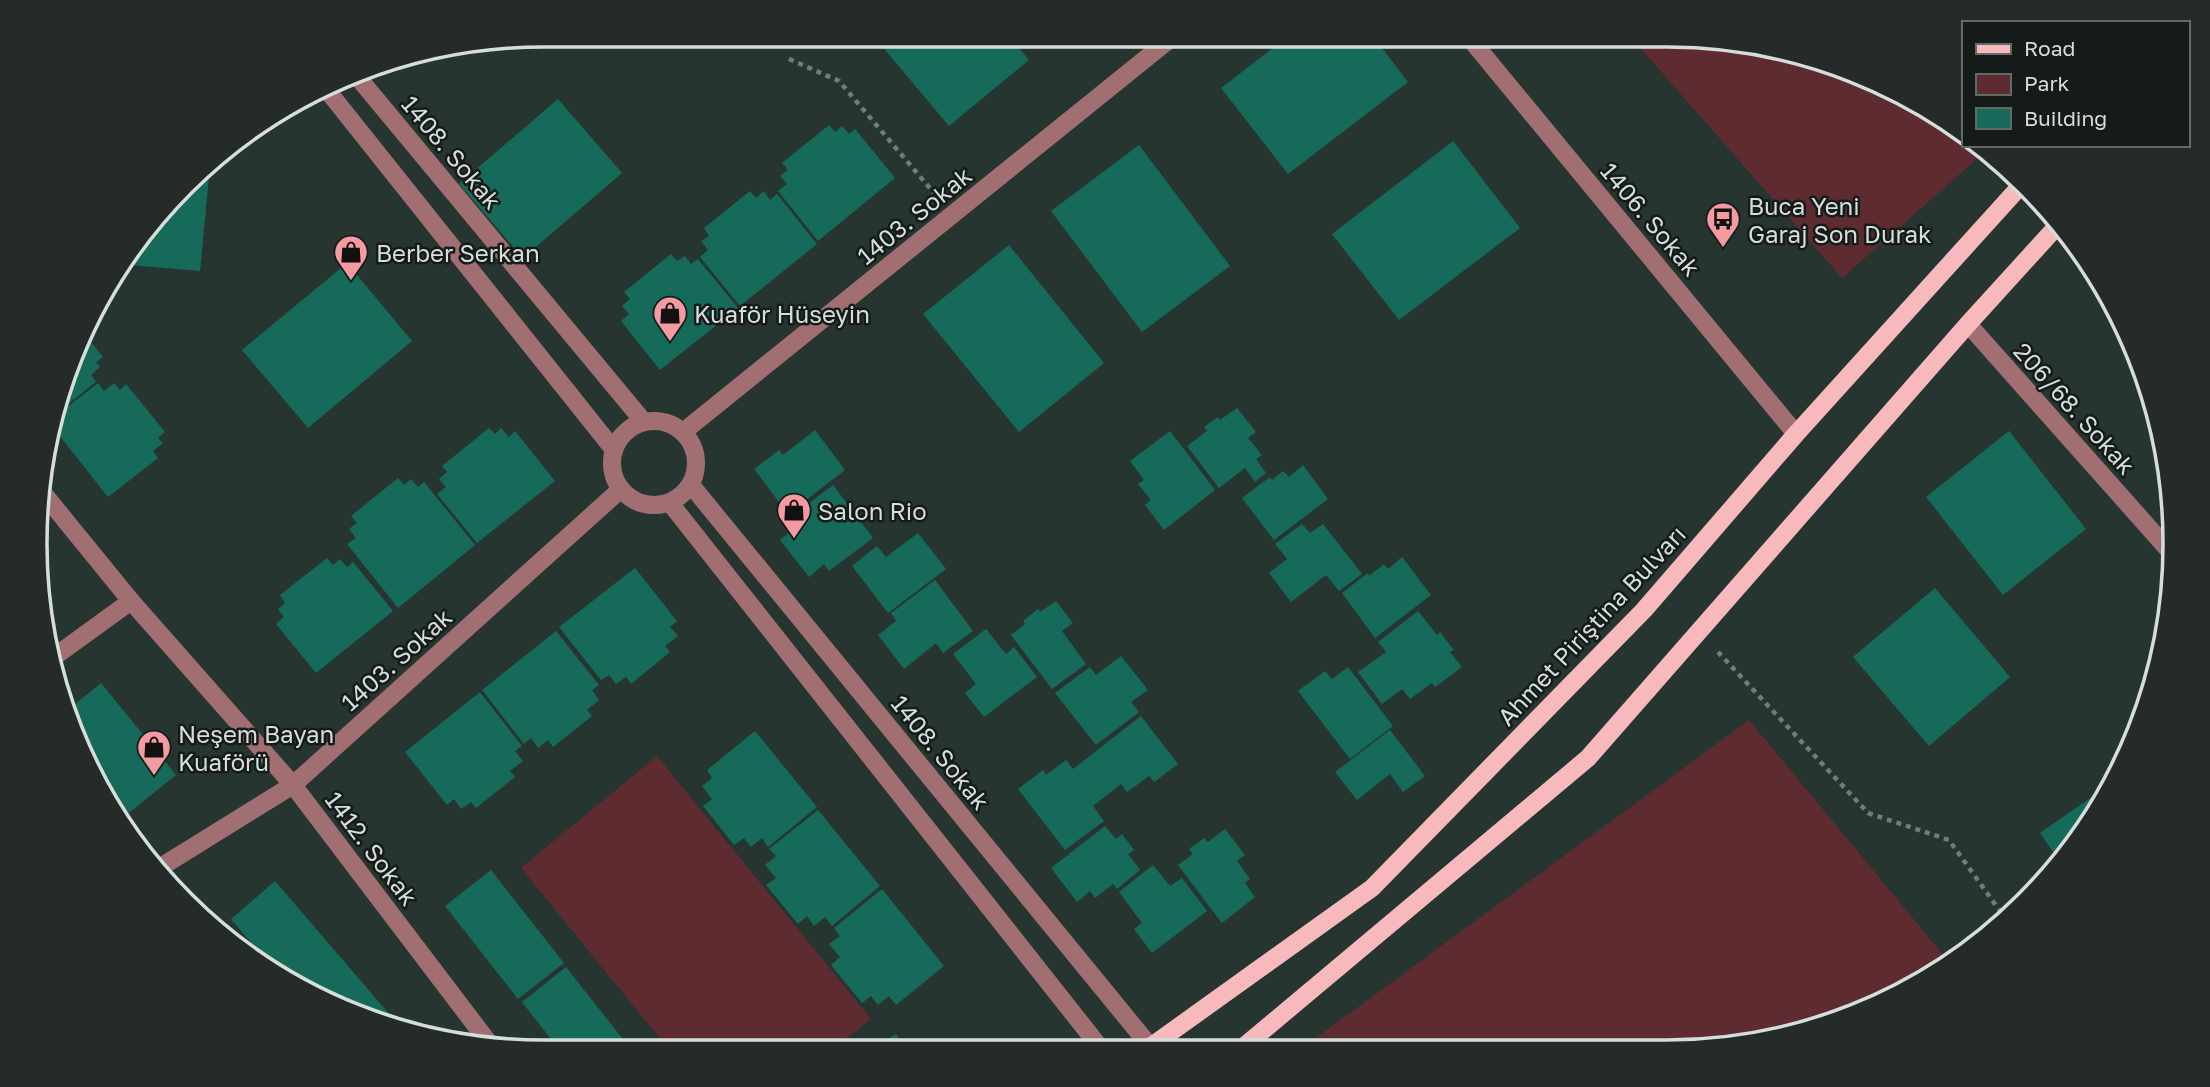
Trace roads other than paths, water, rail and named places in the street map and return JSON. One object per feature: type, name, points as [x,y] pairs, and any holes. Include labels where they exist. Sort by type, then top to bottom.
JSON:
[{"type":"main road","name":"Ahmet Piriştina Bulvarı","points":[[1162,1040],[1373,888],[1644,610],[1797,434],[2015,191]]},
{"type":"main road","points":[[1252,1040],[1588,758],[2052,231]]},
{"type":"street","name":"1403. Sokak","points":[[683,432],[1160,47]]},
{"type":"street","name":"1406. Sokak","points":[[1477,47],[1797,434]]},
{"type":"street","name":"1408. Sokak","points":[[362,82],[644,422]]},
{"type":"street","points":[[331,95],[614,450]]},
{"type":"street","name":"206/68. Sokak","points":[[1968,324],[2163,544]]},
{"type":"street","points":[[644,422],[671,424],[683,432],[692,444],[696,457],[696,471],[691,485],[682,496],[657,506],[643,505],[630,499],[614,477],[614,450],[621,437],[644,422]]},
{"type":"street","name":"1408. Sokak","points":[[691,485],[1143,1040]]},
{"type":"street","name":"1403. Sokak","points":[[165,865],[293,785],[621,489]]},
{"type":"street","name":"1412. Sokak","points":[[49,500],[131,601],[293,785],[484,1036]]},
{"type":"street","points":[[670,503],[1094,1040]]},
{"type":"street","points":[[60,653],[131,601]]},
{"type":"place","name":"Buca Yeni Garaj Son Durak","points":[[1723,249]]},
{"type":"place","name":"Berber Serkan","points":[[351,282]]},
{"type":"place","name":"Kuaför Hüseyin","points":[[670,343]]},
{"type":"place","name":"Salon Rio","points":[[794,540]]},
{"type":"place","name":"Neşem Bayan Kuaförü","points":[[154,777]]}]
